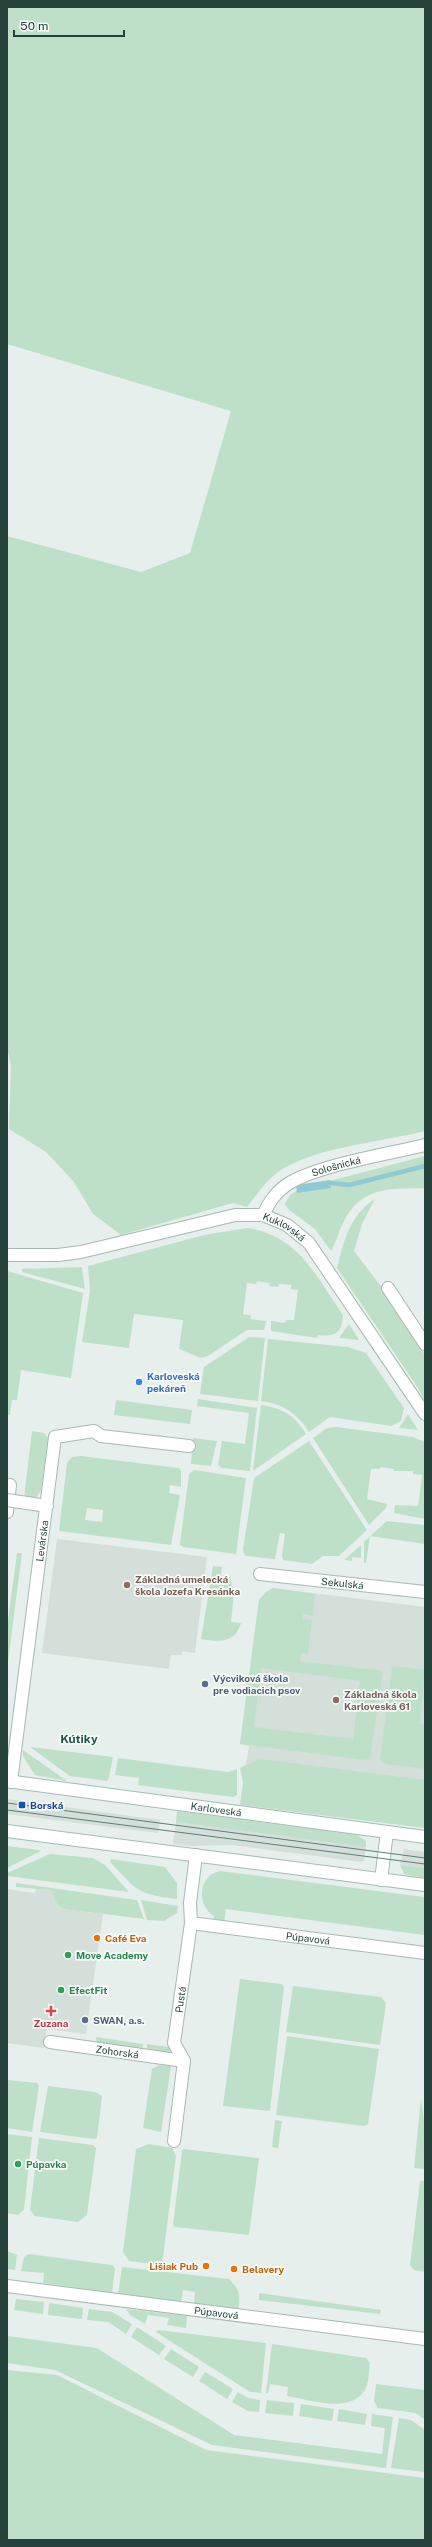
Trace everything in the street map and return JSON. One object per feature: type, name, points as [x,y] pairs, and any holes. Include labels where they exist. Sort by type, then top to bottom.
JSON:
[{"type":"street","name":"Sološnická","points":[[263,1215],[270,1200],[286,1186],[314,1172],[425,1145]]},
{"type":"street","name":"Kuklovská","points":[[7,1255],[58,1255],[82,1252],[235,1215],[263,1215],[288,1226],[308,1243],[425,1414]]},
{"type":"street","points":[[388,1288],[425,1344]]},
{"type":"street","name":"Levárska","points":[[9,1782],[12,1738],[47,1506],[55,1436],[94,1431],[101,1436],[190,1446]]},
{"type":"street","points":[[7,1512],[10,1485]]},
{"type":"street","points":[[7,1500],[47,1506]]},
{"type":"street","name":"Sekulská","points":[[260,1574],[425,1592]]},
{"type":"street","name":"Karloveská","points":[[9,1782],[425,1836]]},
{"type":"street","points":[[7,1831],[425,1886]]},
{"type":"street","points":[[381,1880],[387,1832]]},
{"type":"street","name":"Pustá","points":[[184,2061],[174,2043],[191,1923],[190,1904],[196,1855]]},
{"type":"street","name":"Púpavová","points":[[191,1923],[425,1953]]},
{"type":"street","name":"Zohorská","points":[[50,2042],[184,2061]]},
{"type":"street","points":[[174,2141],[184,2061]]},
{"type":"street","name":"Púpavová","points":[[7,2286],[425,2339]]},
{"type":"shaded area","name":"Základná umelecká škola Jozefa Kresánka","points":[[57,1539],[207,1557],[195,1653],[182,1651],[182,1655],[171,1655],[169,1669],[42,1653]]},
{"type":"shaded area","name":"Základná škola Karloveská 61","points":[[273,1588],[425,1607],[425,1804],[243,1782],[249,1746],[240,1744],[259,1600],[266,1592]]},
{"type":"shaded area","points":[[7,1799],[160,1820],[158,1833],[7,1814]]},
{"type":"shaded area","points":[[176,1822],[364,1846],[366,1848],[364,1861],[361,1862],[232,1845],[192,1846],[173,1844]]},
{"type":"shaded area","points":[[404,1849],[425,1852],[425,1868],[400,1865]]},
{"type":"shaded area","points":[[36,1888],[51,1890],[57,1904],[63,1909],[103,1914],[86,2034],[47,2029],[44,2048],[7,2043],[7,1889],[35,1893]]},
{"type":"green space","points":[[7,7],[425,7],[425,1131],[324,1152],[287,1166],[273,1176],[262,1187],[247,1207],[233,1203],[121,1235],[93,1214],[74,1182],[46,1152],[9,1129],[11,1065],[7,1048],[7,536],[141,572],[190,553],[231,411],[7,344]]},
{"type":"green space","points":[[425,1156],[425,1188],[377,1192],[358,1202],[350,1211],[341,1226],[331,1251],[315,1229],[289,1210],[285,1204],[290,1195],[299,1189]]},
{"type":"green space","points":[[375,1199],[362,1224],[354,1251],[380,1285],[425,1355],[425,1402],[418,1388],[337,1268],[349,1229],[366,1205]]},
{"type":"green space","points":[[247,1228],[265,1232],[280,1239],[293,1248],[304,1260],[314,1272],[343,1315],[341,1326],[336,1333],[333,1335],[318,1335],[317,1338],[271,1331],[271,1321],[285,1323],[286,1320],[294,1320],[298,1290],[291,1289],[291,1285],[279,1284],[278,1287],[269,1286],[270,1283],[257,1281],[256,1284],[247,1283],[243,1314],[251,1315],[250,1319],[266,1321],[264,1330],[247,1330],[208,1356],[201,1358],[179,1349],[183,1320],[134,1314],[129,1348],[82,1342],[90,1291],[88,1266],[204,1235]]},
{"type":"green space","points":[[82,1267],[85,1289],[22,1272],[22,1269]]},
{"type":"green space","points":[[7,1271],[83,1293],[71,1378],[21,1370],[17,1400],[12,1400],[10,1415],[7,1414]]},
{"type":"green space","points":[[349,1324],[359,1340],[339,1338]]},
{"type":"green space","points":[[249,1337],[265,1338],[258,1401],[200,1394],[204,1367]]},
{"type":"green space","points":[[268,1339],[348,1347],[366,1353],[404,1408],[401,1421],[391,1426],[330,1417],[309,1432],[300,1420],[289,1410],[276,1404],[261,1401]]},
{"type":"green space","points":[[198,1399],[257,1408],[250,1471],[222,1468],[218,1465],[222,1441],[245,1444],[249,1413],[197,1406]]},
{"type":"green space","points":[[116,1400],[192,1410],[190,1424],[114,1415]]},
{"type":"green space","points":[[261,1405],[282,1410],[302,1427],[306,1434],[253,1471]]},
{"type":"green space","points":[[408,1414],[418,1430],[399,1428]]},
{"type":"green space","points":[[336,1427],[413,1437],[425,1442],[425,1519],[394,1513],[395,1505],[418,1506],[422,1475],[413,1474],[413,1471],[394,1471],[394,1469],[380,1467],[380,1469],[371,1469],[367,1499],[387,1504],[386,1508],[369,1525],[313,1438],[327,1428]]},
{"type":"green space","points":[[32,1431],[44,1433],[48,1438],[41,1491],[36,1497],[24,1498]]},
{"type":"green space","points":[[193,1438],[217,1441],[211,1466],[191,1464]]},
{"type":"green space","points":[[309,1441],[367,1530],[339,1556],[323,1556],[312,1564],[283,1560],[282,1555],[285,1534],[280,1533],[275,1559],[245,1556],[243,1550],[254,1478]]},
{"type":"green space","points":[[81,1456],[179,1468],[181,1471],[181,1487],[170,1485],[169,1493],[180,1495],[171,1545],[59,1531],[67,1463],[72,1457]],"holes":[[[87,1508],[103,1510],[102,1522],[85,1520]]]},
{"type":"green space","points":[[194,1470],[246,1478],[236,1554],[183,1547],[180,1544],[189,1474]]},
{"type":"green space","points":[[387,1521],[425,1525],[425,1544],[370,1536]]},
{"type":"green space","points":[[370,1537],[366,1563],[364,1563],[364,1542]]},
{"type":"green space","points":[[361,1545],[361,1558],[352,1557],[352,1561],[344,1560]]},
{"type":"green space","points":[[17,1553],[22,1553],[7,1670],[7,1628]]},
{"type":"green space","points":[[213,1566],[222,1567],[221,1575],[230,1577],[234,1593],[231,1622],[241,1623],[235,1635],[220,1641],[201,1639]]},
{"type":"green space","points":[[273,1588],[315,1594],[313,1616],[303,1614],[303,1619],[312,1620],[308,1654],[301,1653],[300,1661],[383,1671],[370,1759],[365,1760],[240,1744],[259,1600],[266,1592]],"holes":[[[261,1668],[360,1681],[353,1739],[254,1727]]]},
{"type":"green space","points":[[392,1666],[425,1670],[420,1723],[425,1724],[425,1769],[385,1764],[380,1760]]},
{"type":"green space","points":[[30,1747],[113,1757],[109,1778],[107,1781],[70,1776]]},
{"type":"green space","points":[[23,1750],[67,1781],[35,1775],[23,1756]]},
{"type":"green space","points":[[118,1758],[228,1772],[237,1769],[237,1795],[233,1797],[138,1785],[139,1778],[115,1775]]},
{"type":"green space","points":[[260,1759],[425,1780],[425,1828],[240,1805],[243,1782],[240,1768]]},
{"type":"green space","points":[[177,1811],[357,1835],[366,1841],[366,1847],[176,1822]]},
{"type":"green space","points":[[7,1846],[39,1850],[41,1851],[7,1868]]},
{"type":"green space","points":[[50,1854],[93,1858],[105,1865],[129,1892],[7,1876],[7,1873]]},
{"type":"green space","points":[[111,1859],[165,1867],[177,1883],[177,1899],[153,1895],[139,1890],[110,1862]]},
{"type":"green space","points":[[400,1865],[425,1868],[425,1878],[404,1874]]},
{"type":"green space","points":[[220,1871],[424,1897],[425,1893],[425,1935],[226,1909],[224,1924],[213,1920],[214,1916],[204,1905],[202,1898],[202,1891],[207,1878]]},
{"type":"green space","points":[[16,1883],[137,1900],[144,1919],[63,1909],[57,1904],[51,1890],[16,1887]]},
{"type":"green space","points":[[141,1900],[178,1906],[177,1913],[164,1921],[147,1920]]},
{"type":"green space","points":[[240,1979],[282,1984],[284,1987],[270,2111],[223,2106]]},
{"type":"green space","points":[[293,1986],[381,1997],[386,2003],[380,2045],[286,2032]]},
{"type":"green space","points":[[287,2036],[379,2049],[368,2124],[364,2126],[276,2115]]},
{"type":"green space","points":[[96,2037],[143,2044],[143,2047],[141,2050],[97,2043]]},
{"type":"green space","points":[[147,2044],[168,2047],[172,2050],[167,2053],[147,2051]]},
{"type":"green space","points":[[159,2065],[171,2066],[161,2132],[143,2128],[152,2069]]},
{"type":"green space","points":[[7,2080],[37,2083],[39,2086],[32,2132],[7,2128]]},
{"type":"green space","points":[[48,2086],[95,2092],[102,2096],[97,2138],[94,2139],[40,2132]]},
{"type":"green space","points":[[421,2098],[425,2127],[425,2169],[414,2168]]},
{"type":"green space","points":[[275,2120],[282,2121],[278,2148],[272,2147]]},
{"type":"green space","name":"Púpavka","points":[[7,2134],[32,2137],[24,2210],[18,2215],[7,2213]]},
{"type":"green space","points":[[39,2138],[93,2145],[96,2148],[87,2215],[78,2222],[35,2216],[30,2210]]},
{"type":"green space","points":[[149,2144],[172,2148],[176,2156],[162,2265],[129,2261],[123,2252],[136,2149]]},
{"type":"green space","points":[[184,2149],[259,2158],[249,2235],[175,2227],[173,2225],[182,2151]]},
{"type":"green space","points":[[420,2181],[425,2181],[425,2272],[414,2270],[410,2265]]},
{"type":"green space","points":[[7,2251],[17,2255],[15,2270],[7,2269]]},
{"type":"green space","points":[[29,2254],[112,2265],[115,2268],[112,2293],[43,2283],[44,2273],[21,2271],[24,2257]]},
{"type":"green space","points":[[122,2267],[229,2279],[239,2293],[238,2310],[194,2304],[195,2292],[183,2290],[181,2302],[118,2294]]},
{"type":"green space","points":[[259,2293],[381,2310],[380,2314],[259,2300]]},
{"type":"green space","points":[[16,2299],[44,2302],[43,2314],[14,2310]]},
{"type":"green space","points":[[49,2303],[83,2308],[82,2319],[48,2315]]},
{"type":"green space","points":[[89,2309],[112,2312],[132,2324],[126,2334],[108,2322],[87,2320]]},
{"type":"green space","points":[[126,2309],[187,2316],[186,2328],[167,2325],[169,2318],[148,2315],[145,2324],[130,2315]]},
{"type":"green space","points":[[137,2327],[166,2346],[159,2355],[131,2337]]},
{"type":"green space","points":[[158,2330],[266,2343],[261,2393],[250,2392],[156,2332]]},
{"type":"green space","points":[[7,2336],[97,2348],[234,2435],[382,2454],[385,2428],[371,2426],[372,2414],[393,2417],[386,2468],[212,2445],[55,2370],[7,2363]]},
{"type":"green space","points":[[272,2344],[366,2358],[370,2363],[367,2385],[361,2395],[353,2400],[332,2404],[287,2396],[288,2387],[270,2384],[268,2393],[266,2393]]},
{"type":"green space","points":[[171,2349],[199,2367],[193,2377],[164,2359]]},
{"type":"green space","points":[[7,2370],[57,2375],[206,2450],[425,2478],[425,2540],[7,2540]]},
{"type":"green space","points":[[205,2372],[233,2389],[227,2399],[199,2381]]},
{"type":"green space","points":[[376,2384],[425,2390],[425,2420],[416,2413],[378,2408],[374,2401]]},
{"type":"green space","points":[[238,2392],[248,2398],[260,2400],[259,2412],[248,2411],[232,2402]]},
{"type":"green space","points":[[267,2400],[294,2403],[293,2416],[265,2413]]},
{"type":"green space","points":[[301,2404],[334,2409],[332,2421],[299,2416]]},
{"type":"green space","points":[[339,2409],[367,2414],[365,2425],[337,2421]]},
{"type":"green space","points":[[399,2418],[411,2420],[425,2430],[425,2472],[391,2468]]},
{"type":"water","points":[[330,1180],[331,1188],[297,1193],[296,1185]]},
{"type":"waterway","points":[[331,1183],[349,1185],[425,1166]]},
{"type":"tram line","points":[[7,1803],[425,1858]]},
{"type":"tram line","points":[[7,1810],[425,1864]]},
{"type":"place","name":"Karloveská pekáreň","points":[[139,1382]]},
{"type":"place","name":"Základná umelecká škola Jozefa Kresánka","points":[[127,1585]]},
{"type":"place","name":"Výcviková škola pre vodiacich psov","points":[[205,1684]]},
{"type":"place","name":"Základná škola Karloveská 61","points":[[336,1700]]},
{"type":"place","name":"Borská","points":[[22,1805]]},
{"type":"place","name":"Café Eva","points":[[97,1938]]},
{"type":"place","name":"Move Academy","points":[[68,1955]]},
{"type":"place","name":"EfectFit","points":[[61,1990]]},
{"type":"place","name":"Zuzana","points":[[51,2011]]},
{"type":"place","name":"SWAN, a.s.","points":[[85,2020]]},
{"type":"place","name":"Púpavka","points":[[18,2164]]},
{"type":"place","name":"Lišiak Pub","points":[[206,2266]]},
{"type":"place","name":"Belavery","points":[[234,2269]]},
{"type":"district","name":"Kútiky","points":[[79,1739]]}]
